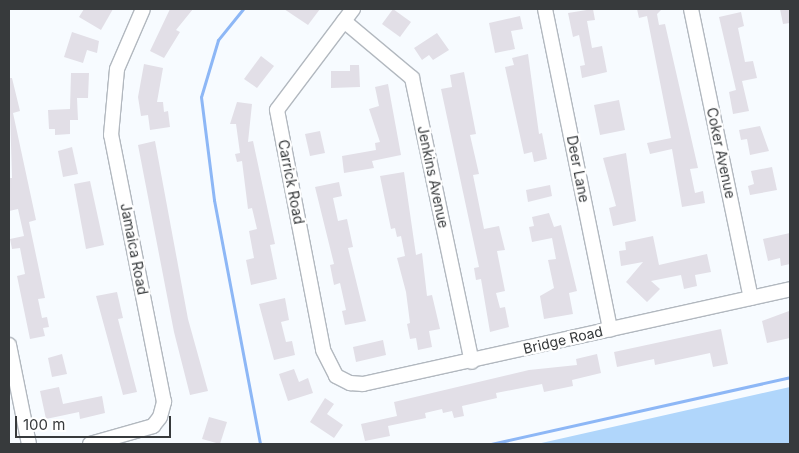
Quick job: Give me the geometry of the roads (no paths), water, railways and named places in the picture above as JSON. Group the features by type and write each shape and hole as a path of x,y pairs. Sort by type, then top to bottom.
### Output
{"street":[{"name":"Jamaica Road","path":"90,444 153,426 160,417 164,402 111,135 117,69 143,9"},
{"name":"Carrick Road","path":"336,376 323,350 277,110 354,9"},
{"name":"Deer Lane","path":"545,9 610,329"},
{"name":"Coker Avenue","path":"691,9 751,298"},
{"name":"Jenkins Avenue","path":"344,21 412,78 472,362"},
{"name":"Bridge Road","path":"336,376 350,383 364,384 472,362 790,289"},
{"path":"9,345 29,444"}],"waterway":[{"path":"243,9 218,40 201,97 214,200 260,444"},
{"path":"491,444 790,377"}]}
